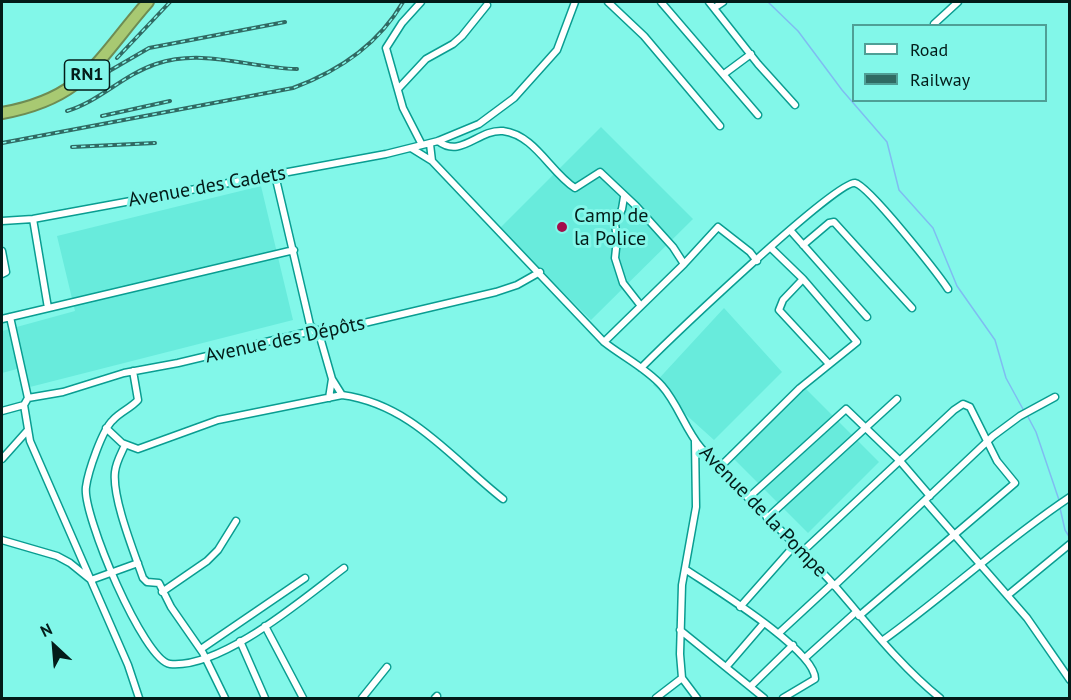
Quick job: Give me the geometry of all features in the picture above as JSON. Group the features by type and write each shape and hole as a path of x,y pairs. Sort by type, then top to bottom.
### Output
{"highway":[{"name":"RN1","path":"2,113 52,99 81,80 148,2"}],"street":[{"path":"421,2 395,32 386,48 404,108 422,145"},
{"name":"Avenue des Cadets","path":"2,221 33,219 275,175 438,141 479,124 514,98 557,50 575,2"},
{"path":"608,2 644,36 720,126"},
{"path":"661,2 758,115"},
{"path":"710,2 795,105"},
{"path":"714,8 723,2"},
{"path":"934,24 958,2"},
{"path":"398,89 426,59 453,44 462,36 486,5"},
{"path":"724,74 751,54"},
{"path":"438,141 450,148 488,134 504,131 532,146 573,187 600,172 636,206 673,247 684,264"},
{"path":"430,144 432,161"},
{"name":"Avenue de la Pompe","path":"411,148 432,161 540,272 604,342 641,368 666,391 695,441 719,468 802,552 882,641 940,699"},
{"path":"275,175 313,329 332,379 342,395"},
{"path":"641,368 790,230 838,189 855,183 892,218 948,289"},
{"path":"624,197 615,224 617,239 615,258 623,283 641,306"},
{"path":"33,219 48,308"},
{"path":"803,245 828,223 834,222 912,308"},
{"path":"604,342 684,264 718,227 750,252 757,261"},
{"path":"790,230 867,317"},
{"path":"719,468 783,404 857,341 771,248"},
{"path":"2,319 294,250"},
{"path":"2,251 6,272 2,274"},
{"name":"Avenue des Dépôts","path":"28,398 63,392 133,371 313,329 343,328 496,292 517,285 540,272"},
{"path":"802,279 783,300 779,310 829,364"},
{"path":"10,317 28,398 24,405 27,431 128,665 139,699"},
{"path":"133,371 137,402 117,416 106,428 86,492 112,571 134,621 159,660 173,664 206,658 265,626 344,568"},
{"path":"329,398 332,379"},
{"path":"106,428 125,445 138,448 218,420 342,395 375,403 400,413 503,499"},
{"path":"779,633 928,499 988,441 1020,416 1055,397"},
{"path":"767,518 868,428 897,399"},
{"path":"802,552 963,404 970,407 997,461 1015,483 805,658"},
{"path":"2,411 24,405"},
{"path":"748,498 844,410 848,409 900,461 954,536 1008,595 1046,642 1070,680"},
{"path":"2,459 27,431"},
{"path":"695,441 696,507 685,568 680,630 682,678 697,699"},
{"path":"125,445 118,460 115,479 144,580 157,582 201,649 225,699"},
{"path":"882,641 934,603 1017,534 1070,497"},
{"path":"162,592 207,561 218,550 236,521"},
{"path":"2,540 57,556 91,580"},
{"path":"1008,595 1070,543"},
{"path":"740,608 795,545"},
{"path":"91,580 138,563"},
{"path":"685,568 779,633 805,658 815,679 783,699"},
{"path":"201,649 305,578"},
{"path":"727,666 764,623"},
{"path":"265,626 303,699"},
{"path":"680,630 727,666 764,699"},
{"path":"240,641 265,699"},
{"path":"751,686 793,645"},
{"path":"362,699 387,667"},
{"path":"656,699 682,678"}],"shaded area":[{"path":"601,127 693,219 591,320 499,229"},
{"path":"261,186 293,320 22,389 17,369 2,373 2,331 75,311 57,236"},
{"path":"724,308 782,372 714,440 653,385"},
{"path":"800,383 879,462 808,533 729,454"}],"waterway":[{"path":"768,2 798,31 852,102"},
{"path":"852,102 887,142 899,190 933,228 957,286 995,340 1006,378 1024,411"},
{"path":"1027,415 1036,432 1059,500"},
{"path":"1060,508 1065,530 1070,538"}],"railway":[{"path":"117,58 170,2"},
{"path":"2,143 293,88 326,73 356,55 382,31 403,2"},
{"path":"99,77 149,48 285,22"},
{"path":"67,111 79,107 144,69 174,60 209,58 297,69"},
{"path":"102,116 170,101"},
{"path":"72,147 155,143"}],"place":[{"name":"Camp de la Police","path":"562,227"}]}
